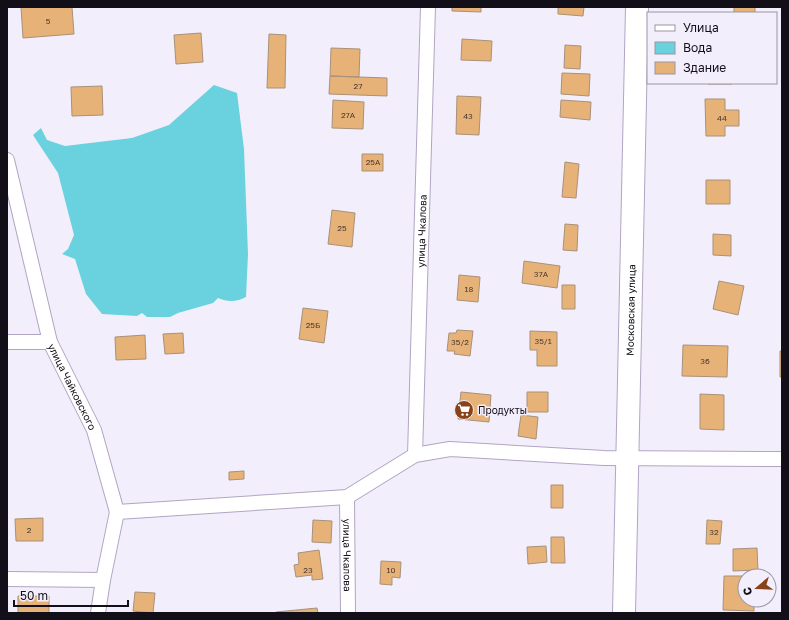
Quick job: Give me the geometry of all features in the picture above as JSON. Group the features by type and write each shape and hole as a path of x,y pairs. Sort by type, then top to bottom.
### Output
{"main road":[{"name":"Московская улица","path":"624,613 637,7"}],"street":[{"name":"улица Чкалова","path":"415,455 428,7"},
{"name":"улица Чайковского","path":"7,160 50,342 94,430 117,512 98,613"},
{"path":"7,342 50,342"},
{"path":"117,512 347,497 415,455 450,449 604,458 782,459"},
{"name":"улица Чкалова","path":"347,497 348,613"},
{"path":"7,579 103,580"}],"water":[{"path":"214,85 237,93 244,149 248,254 246,297 232,301 218,298 213,303 178,313 170,317 147,317 142,313 137,316 102,314 86,294 75,259 62,254 68,249 74,235 58,173 33,135 41,128 47,140 65,146 132,138 169,125"}],"building":[{"path":"21,7 72,7 74,34 23,38"},
{"path":"452,7 481,7 481,12 452,11"},
{"path":"558,7 584,7 583,16 558,14"},
{"path":"734,7 755,7 755,12 734,12"},
{"path":"201,33 203,62 176,64 174,35"},
{"path":"269,34 286,35 285,88 267,88"},
{"path":"462,39 492,41 491,61 461,60"},
{"path":"565,45 581,46 580,69 564,68"},
{"path":"331,48 360,49 359,77 330,76"},
{"path":"562,73 590,74 589,96 561,94"},
{"path":"330,76 387,78 387,96 329,94"},
{"path":"102,86 103,115 72,116 71,87"},
{"path":"457,96 481,97 479,135 456,134"},
{"path":"705,99 725,99 725,110 739,110 739,126 725,126 725,136 706,136"},
{"path":"333,100 364,102 363,129 332,128"},
{"path":"561,100 591,102 590,120 560,117"},
{"path":"362,154 383,154 383,171 362,171"},
{"path":"565,162 579,164 576,198 562,197"},
{"path":"706,180 730,180 730,204 706,204"},
{"path":"332,210 355,213 352,247 328,244"},
{"path":"565,224 578,225 577,251 563,250"},
{"path":"713,234 731,235 731,256 713,255"},
{"path":"524,261 560,266 557,288 522,283"},
{"path":"459,275 480,277 478,302 457,300"},
{"path":"719,281 744,286 738,315 713,309"},
{"path":"562,285 575,285 575,309 562,309"},
{"path":"303,308 328,311 324,343 299,339"},
{"path":"457,330 473,331 470,356 454,354 455,351 447,351 449,333 456,333"},
{"path":"530,331 557,332 557,366 537,366 537,350 530,350"},
{"path":"183,333 184,353 165,354 163,334"},
{"path":"145,335 146,359 116,360 115,337"},
{"path":"683,345 728,346 727,377 682,376"},
{"path":"780,351 782,351 782,377 780,377"},
{"path":"461,392 491,395 489,422 458,419"},
{"path":"527,392 548,392 548,412 527,412"},
{"path":"700,394 724,395 724,430 700,429"},
{"path":"521,415 538,417 536,439 518,436"},
{"path":"244,471 244,479 229,480 229,472"},
{"path":"551,485 563,485 563,508 551,508"},
{"path":"43,518 43,541 16,541 15,519"},
{"path":"313,520 332,521 331,543 312,542"},
{"path":"707,520 722,521 720,544 706,544"},
{"path":"551,537 564,537 565,563 551,563"},
{"path":"546,546 547,562 528,564 527,547"},
{"path":"757,548 758,568 737,568 737,571 733,571 733,549"},
{"path":"319,550 323,579 312,580 312,575 296,577 294,565 299,564 298,553"},
{"path":"381,561 401,562 400,578 392,577 392,585 380,584"},
{"path":"724,576 737,576 737,608 754,608 754,611 723,610"},
{"path":"135,592 155,593 153,613 133,611"},
{"path":"18,596 49,596 49,613 18,613"},
{"path":"317,608 318,613 276,613 276,612"}],"place":[{"name":"Продукты","path":"464,410"}]}
